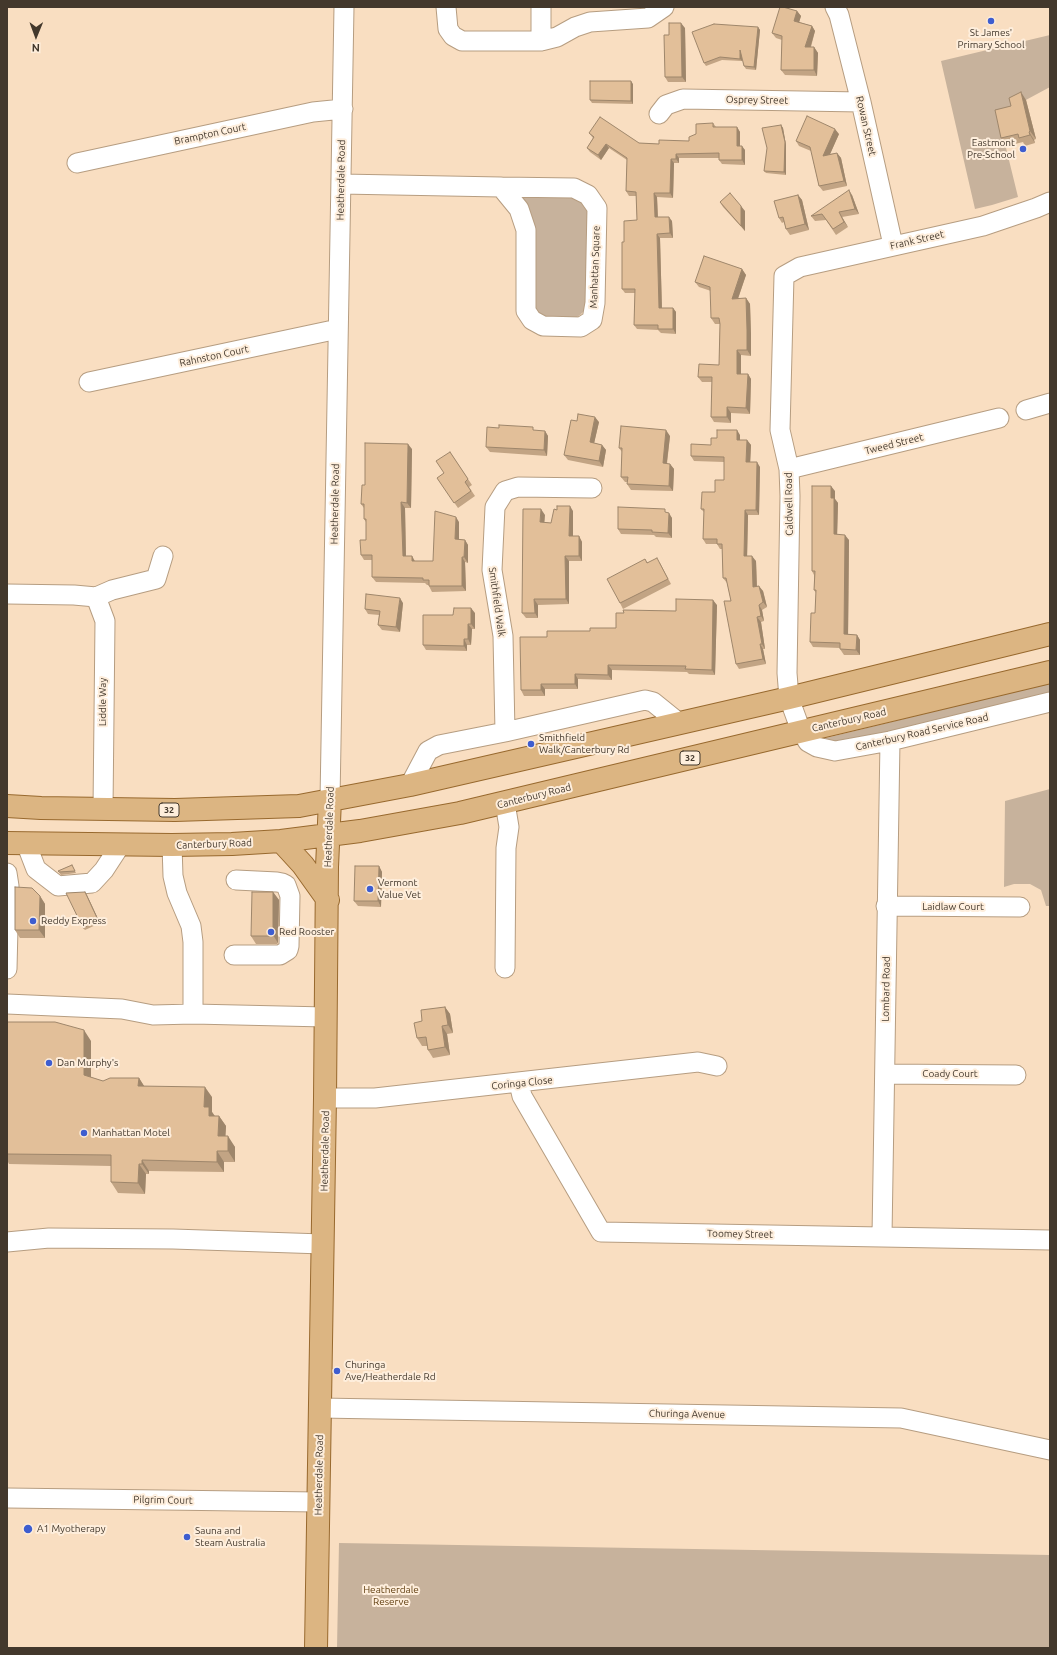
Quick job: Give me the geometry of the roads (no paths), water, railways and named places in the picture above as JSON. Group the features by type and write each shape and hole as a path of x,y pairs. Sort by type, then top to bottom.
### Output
{"main road":[{"name":"32","path":"7,806 103,809 299,806 410,785 789,698 1050,634"},
{"name":"Canterbury Road","path":"17,843 172,845 281,841 360,831 460,814 1050,672"},
{"name":"Heatherdale Road","path":"316,1648 330,800"},
{"path":"281,841 303,865 328,900"}],"street":[{"name":"Heatherdale Road","path":"330,800 344,7"},
{"path":"446,7 448,29 453,36 462,41 541,41 557,37 575,27 590,22 648,18 664,7"},
{"path":"541,7 541,41"},
{"name":"Rowan Street","path":"835,7 839,15 861,102 893,245"},
{"name":"Osprey Street","path":"659,114 666,105 683,99 861,102"},
{"name":"Brampton Court","path":"77,163 313,112 342,109"},
{"name":"Manhattan Square","path":"341,184 574,188 588,195 597,208 595,303 592,320 581,327 543,326 532,320 526,311 526,230 519,209 501,187"},
{"name":"Frank Street","path":"784,276 800,267 983,226 1050,202"},
{"name":"Caldwell Road","path":"784,276 780,430 789,470 790,496 787,674 789,698 801,731"},
{"name":"Rahnston Court","path":"89,382 338,329"},
{"path":"1026,410 1050,402"},
{"name":"Tweed Street","path":"789,470 998,418"},
{"name":"Smithfield Walk","path":"505,732 503,636 492,570 495,507 505,491 518,487 592,488"},
{"path":"7,594 74,595 96,597 112,590 156,579 163,556"},
{"name":"Liddle Way","path":"96,597 105,621 103,809"},
{"path":"410,785 428,751 439,745 505,732 645,700 653,702 679,723"},
{"name":"Canterbury Road Service Road","path":"801,731 808,742 817,747 835,752 890,742 1050,702"},
{"name":"Lombard Road","path":"882,1236 886,906 890,742"},
{"path":"505,803 509,827 506,848 505,968"},
{"path":"17,843 36,870 58,886 92,883 104,870 121,844"},
{"path":"172,845 173,876 177,893 191,926 193,942 193,1014"},
{"path":"7,873 9,886 7,969"},
{"path":"234,955 280,955 288,950 289,946 290,896 286,886 282,883 276,882 236,880"},
{"name":"Laidlaw Court","path":"886,906 1020,907"},
{"path":"7,1004 114,1008 153,1015 193,1014 326,1016"},
{"name":"Coringa Close","path":"326,1098 375,1098 698,1062 718,1066"},
{"name":"Coady Court","path":"885,1074 1016,1075"},
{"name":"Toomey Street","path":"519,1083 522,1096 601,1232 1050,1240"},
{"path":"7,1242 49,1238 181,1239 323,1244"},
{"name":"Churinga Avenue","path":"320,1408 901,1418 1050,1450"},
{"name":"Pilgrim Court","path":"7,1498 318,1502"}],"place":[{"name":"St James' Primary School","path":"991,21"},
{"name":"Eastmont Pre-School","path":"1023,149"},
{"name":"Smithfield Walk/Canterbury Rd","path":"531,744"},
{"name":"Vermont Value Vet","path":"370,889"},
{"name":"Reddy Express","path":"33,921"},
{"name":"Red Rooster","path":"271,932"},
{"name":"Dan Murphy's","path":"49,1063"},
{"name":"Manhattan Motel","path":"84,1133"},
{"name":"Churinga Ave/Heatherdale Rd","path":"337,1371"},
{"name":"A1 Myotherapy","path":"28,1529"},
{"name":"Sauna and Steam Australia","path":"187,1537"}],"park label":[{"name":"Heatherdale Reserve","path":"391,1596"}]}
